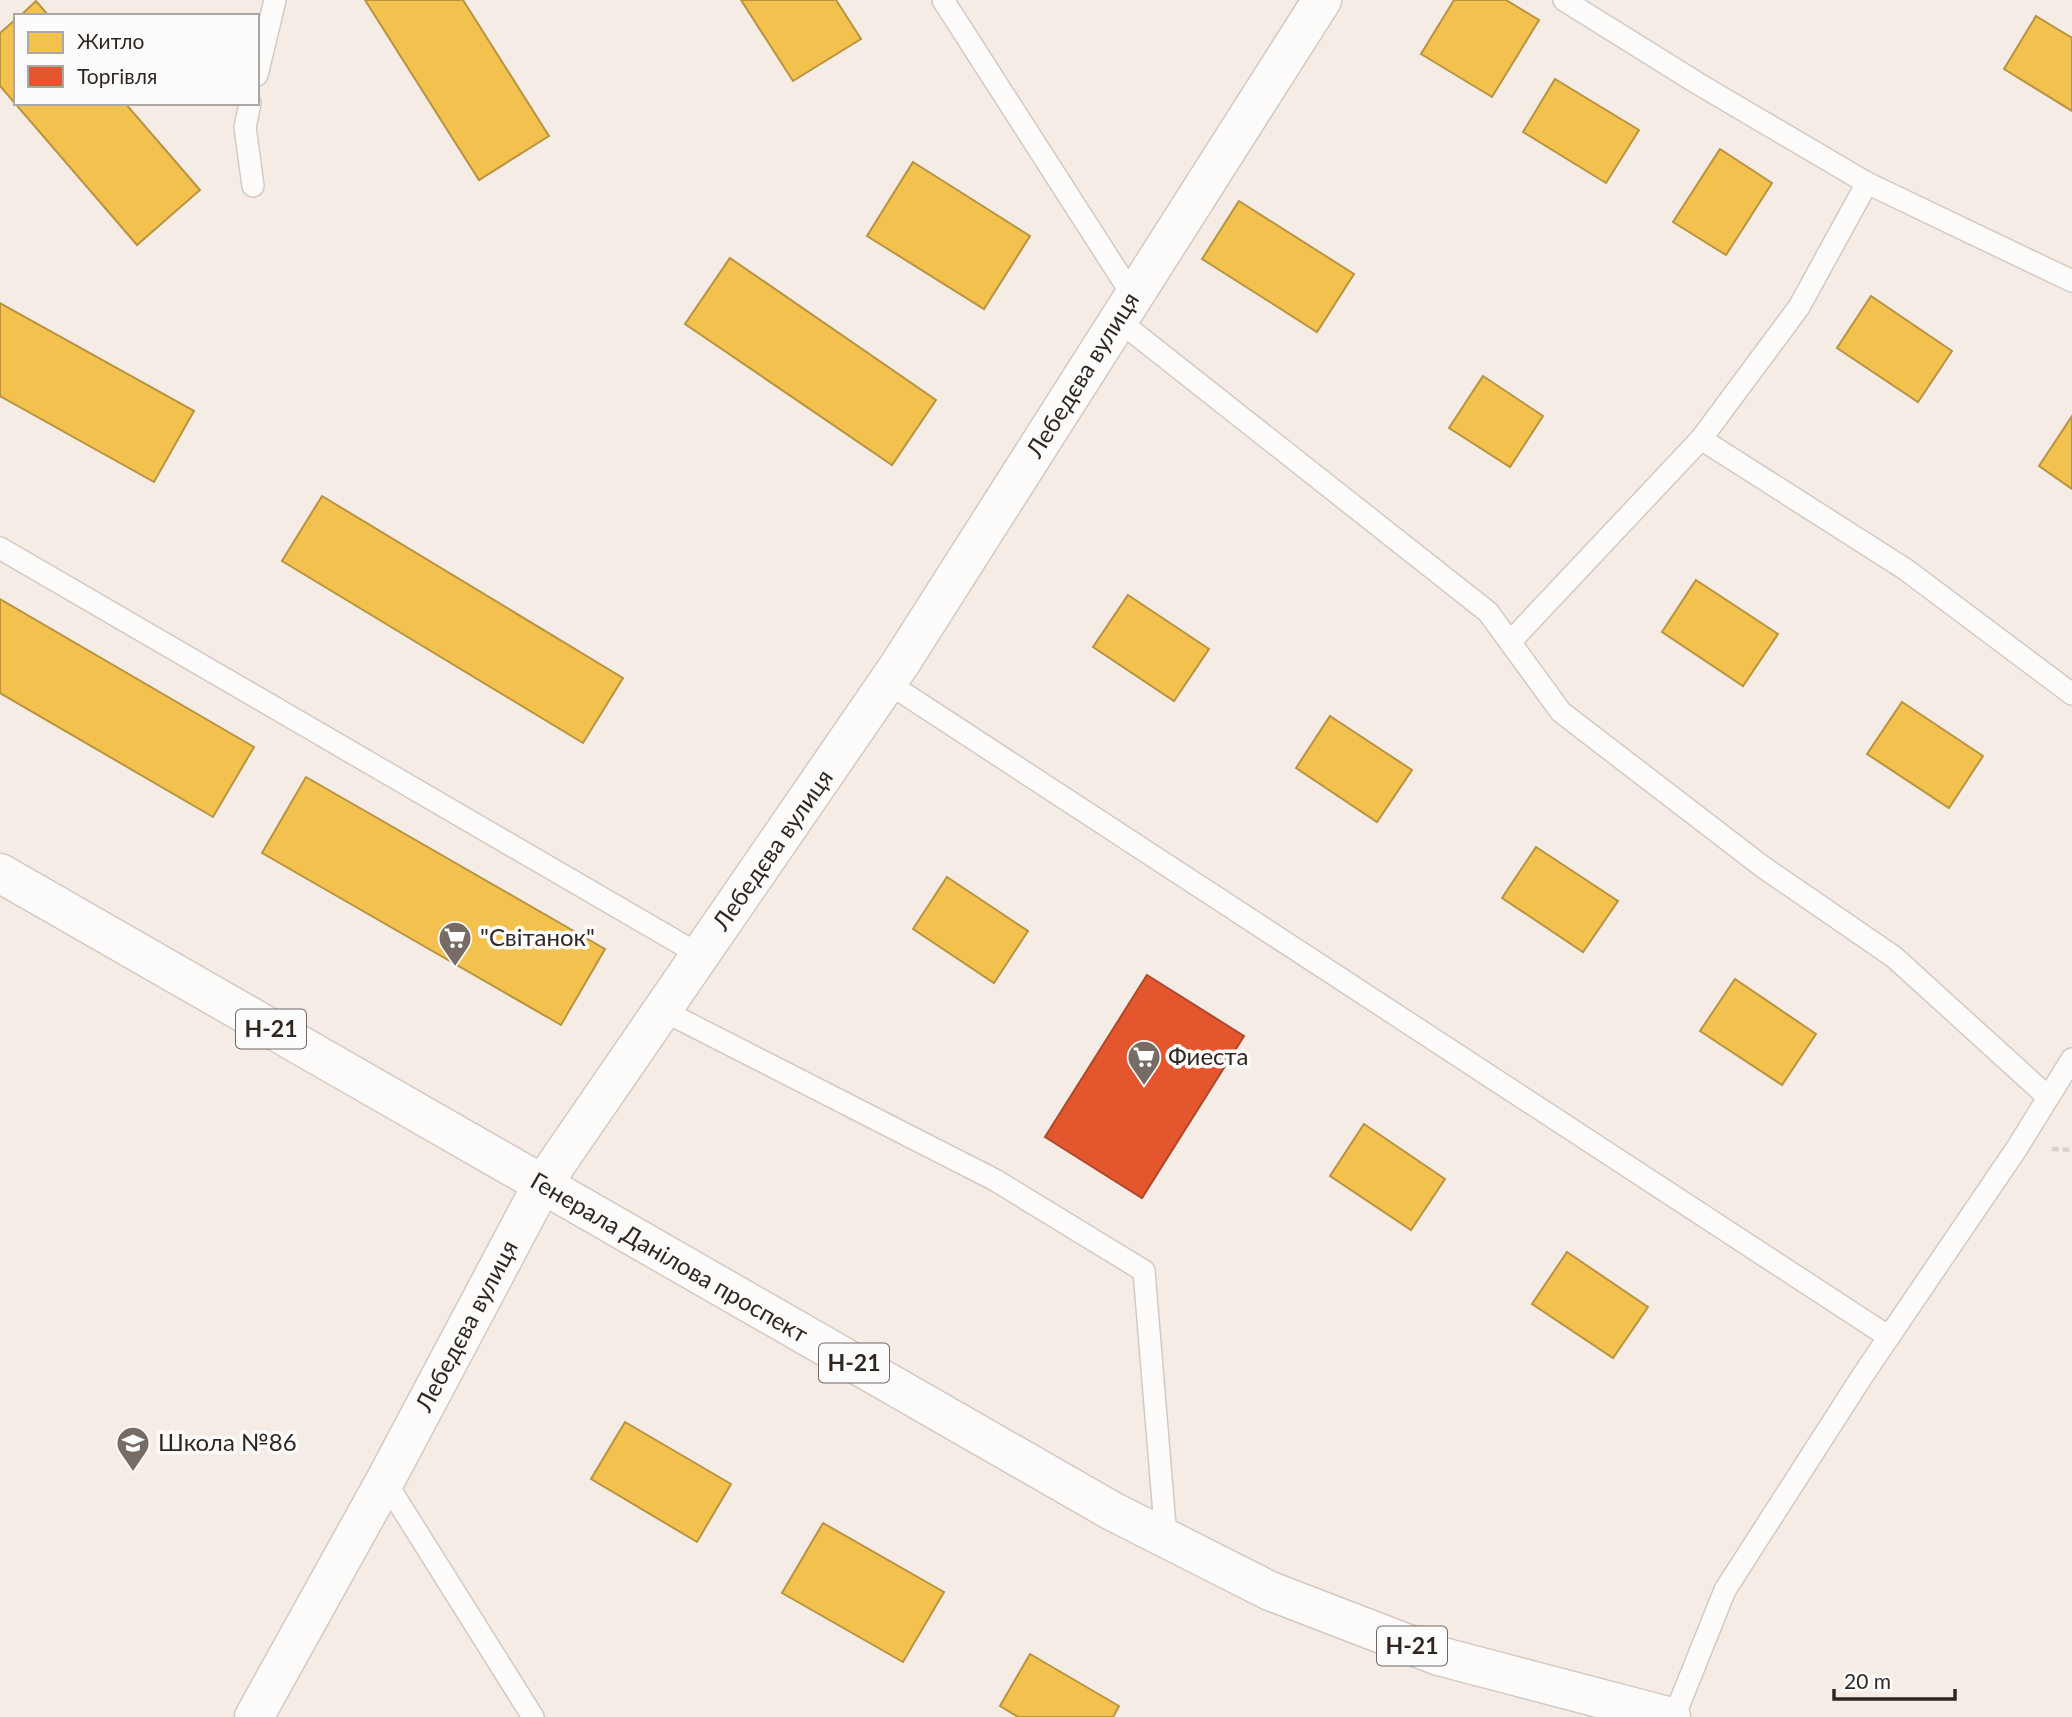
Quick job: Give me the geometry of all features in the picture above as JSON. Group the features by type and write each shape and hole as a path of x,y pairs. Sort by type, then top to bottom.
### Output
{"street":[{"name":"Лебедєва вулиця","path":"254,1717 385,1481 542,1185 887,682 1322,0"},
{"name":"Генерала Данілова проспект","path":"0,873 1112,1511 1269,1591 1438,1656 1672,1717"}],"lane":[{"path":"259,67 275,0"},
{"path":"943,0 1125,308 1488,612 1561,712 1763,867 1894,957 2048,1097"},
{"path":"1564,0 1697,83 1867,183 2072,281"},
{"path":"250,105 245,127 253,186"},
{"path":"1510,642 1701,439 1799,307 1867,183"},
{"path":"1701,439 1905,569 2072,694"},
{"path":"0,548 700,955"},
{"path":"887,682 1213,897 1584,1135 1889,1337"},
{"path":"662,1010 995,1180 1144,1271 1167,1538"},
{"path":"1672,1717 1725,1590 1889,1337 2017,1148 2072,1059"},
{"path":"385,1481 533,1717"}],"building: Житло":[{"path":"365,0 463,0 549,136 479,180"},
{"path":"741,0 836,0 861,39 793,81"},
{"path":"1454,0 1506,0 1539,20 1492,97 1421,54"},
{"path":"36,1 47,14 22,14"},
{"path":"2036,16 2072,38 2072,111 2004,69"},
{"path":"14,21 14,102 0,86 0,33"},
{"path":"1555,79 1639,130 1606,183 1523,132"},
{"path":"16,105 127,105 200,190 137,245"},
{"path":"1720,149 1772,183 1726,255 1673,222"},
{"path":"913,162 1030,236 984,309 867,236"},
{"path":"1239,201 1354,274 1317,332 1202,259"},
{"path":"730,258 936,400 892,465 685,324"},
{"path":"1871,296 1952,351 1918,402 1837,348"},
{"path":"0,303 194,411 154,482 0,396"},
{"path":"1483,376 1543,416 1510,467 1449,428"},
{"path":"2072,416 2072,489 2039,466"},
{"path":"322,496 623,678 583,743 282,561"},
{"path":"1696,580 1778,634 1743,686 1662,632"},
{"path":"1128,595 1209,649 1174,701 1093,647"},
{"path":"0,599 254,747 213,817 0,693"},
{"path":"1902,702 1983,756 1949,808 1867,754"},
{"path":"1330,716 1412,770 1377,822 1296,768"},
{"path":"306,777 605,949 561,1025 262,853"},
{"path":"1536,847 1618,901 1583,952 1502,898"},
{"path":"947,877 1028,931 994,983 913,929"},
{"path":"1735,979 1816,1034 1782,1085 1700,1031"},
{"path":"1364,1124 1445,1179 1411,1230 1330,1176"},
{"path":"1567,1252 1648,1307 1613,1358 1532,1304"},
{"path":"625,1422 731,1484 697,1542 591,1479"},
{"path":"823,1523 944,1592 903,1662 782,1593"},
{"path":"1030,1654 1119,1706 1113,1717 1018,1717 1000,1706"}],"building: Торгівля":[{"name":"Фиеста","path":"1147,975 1244,1036 1142,1198 1045,1137"}],"place":[{"name":"\"Світанок\"","path":"455,968"},
{"name":"Фиеста","path":"1144,1087"},
{"name":"Школа №86","path":"133,1473"}]}
